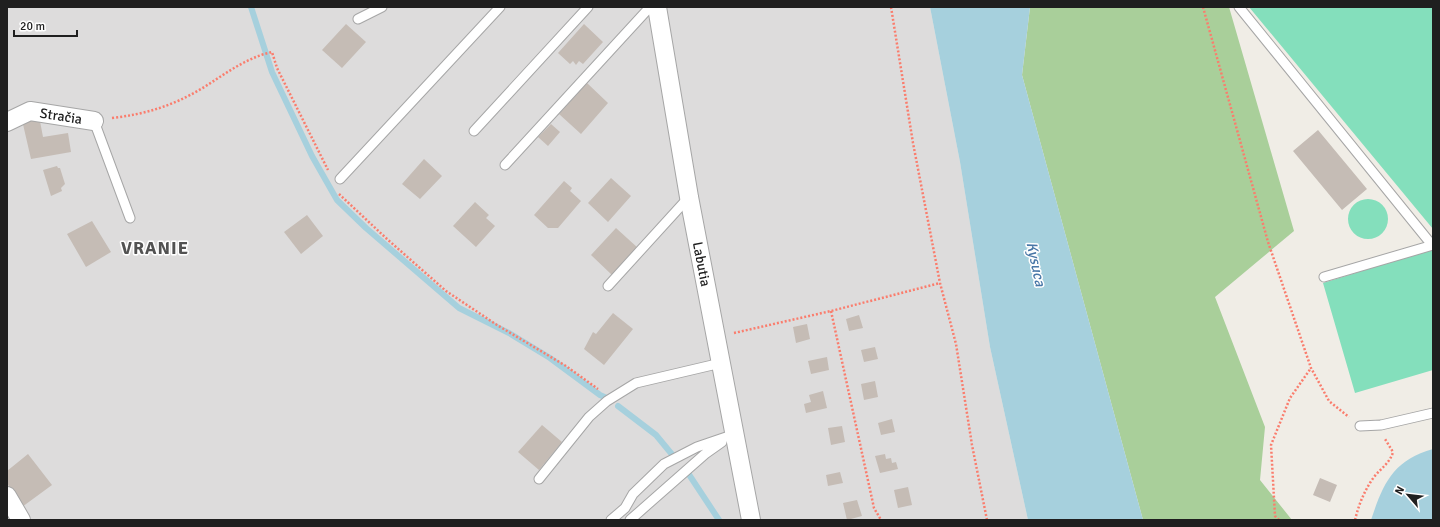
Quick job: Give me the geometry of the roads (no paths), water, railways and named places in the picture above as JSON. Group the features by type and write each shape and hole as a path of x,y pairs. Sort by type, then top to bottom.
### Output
{"street":[{"name":"Labutia","path":"657,7 689,197 751,520"},
{"name":"Stračia","path":"7,122 30,111 94,121"},
{"path":"7,496 21,520"}],"lane":[{"path":"358,19 382,7"},
{"path":"339,183 500,7"},
{"path":"474,131 588,7"},
{"path":"505,165 650,7"},
{"path":"1239,7 1433,245 1324,277"},
{"path":"94,121 130,218"},
{"path":"608,286 689,197"},
{"path":"539,478 590,418 612,398 636,383 721,363"},
{"path":"1360,426 1381,425 1433,413"},
{"path":"611,520 625,508 633,494 664,464 697,447 735,434"},
{"path":"630,520 705,454 735,434"}],"water":[{"name":"Kysuca","path":"930,7 1030,7 1022,75 1143,520 1028,520 990,347 960,162"},
{"path":"1433,449 1433,520 1371,520 1380,495 1392,475 1408,460"}],"waterway":[{"path":"251,7 272,72 312,156 337,200 366,228 459,308 509,333 550,358 600,395 609,399"},
{"path":"618,406 656,435 675,458"},
{"path":"686,470 719,520"}],"district":[{"name":"VRANIE","path":"155,248"}]}
